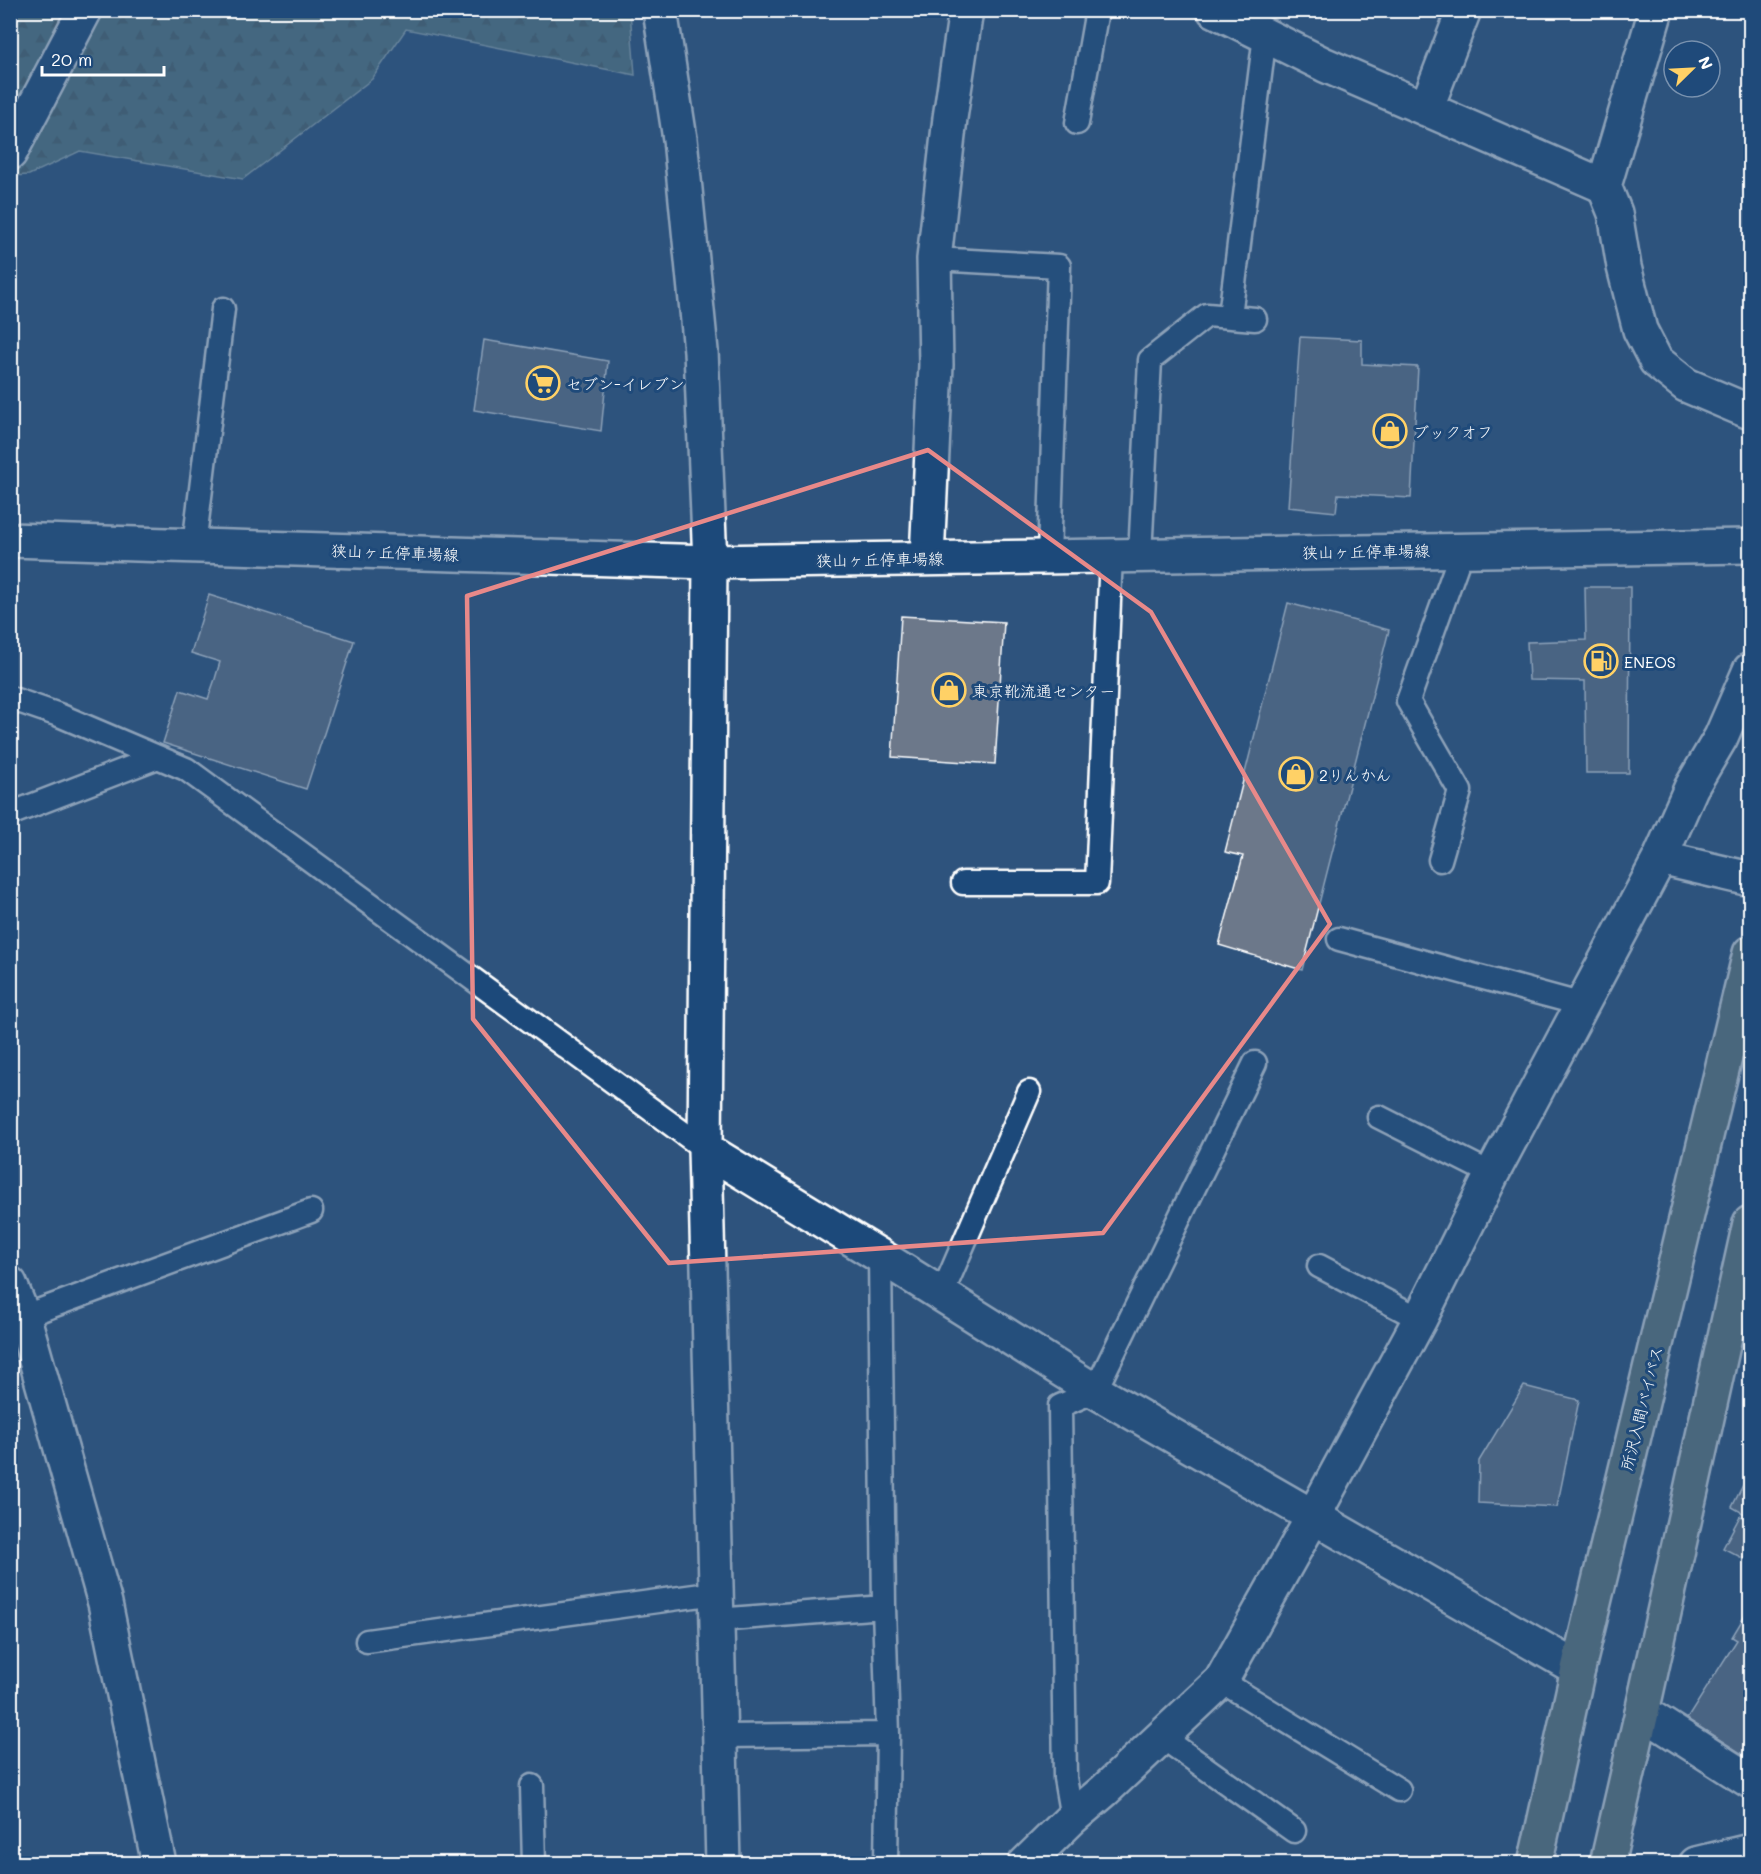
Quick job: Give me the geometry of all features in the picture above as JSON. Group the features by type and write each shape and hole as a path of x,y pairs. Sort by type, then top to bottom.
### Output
{"highway":[{"name":"所沢入間バイパス","path":"1535,1863 1578,1669 1750,953"},
{"path":"1607,1863 1750,1223"}],"street":[{"path":"10,153 86,10"},
{"path":"660,10 680,139 701,351 710,562 705,1149 723,1863"},
{"path":"927,558 936,365 934,259 950,118 966,10"},
{"path":"1214,10 1325,65 1604,186"},
{"path":"1426,109 1464,10"},
{"path":"1656,10 1604,186 1615,213 1624,267 1640,330 1656,361 1686,385 1750,412"},
{"name":"狭山ヶ丘停車場線","path":"10,540 710,562 1750,546"},
{"path":"1025,1863 1221,1681 1313,1517 1420,1318 1580,1004 1660,858 1691,788 1721,737 1750,670"},
{"path":"1660,858 1750,879"},
{"path":"705,1149 1095,1391 1578,1669"},
{"path":"10,1284 17,1320 105,1603 159,1863"},
{"path":"1642,1712 1750,1781"},
{"path":"1696,1863 1750,1851"}],"lane":[{"path":"1077,123 1097,10"},
{"path":"1230,316 1265,35"},
{"path":"934,259 1059,266 1049,556"},
{"path":"194,546 223,309"},
{"path":"963,883 1097,883 1126,555 1150,360 1207,315 1255,319"},
{"path":"1440,860 1460,791 1408,701 1462,550"},
{"path":"10,698 59,715 186,769 705,1149"},
{"path":"10,814 158,757"},
{"path":"1339,939 1580,1004"},
{"path":"1072,1818 1065,1778 1060,1406 1095,1391 1256,1063"},
{"path":"942,1294 1029,1092"},
{"path":"1380,1117 1492,1174"},
{"path":"17,1320 311,1211"},
{"path":"880,1256 884,1607 888,1734 886,1863"},
{"path":"1319,1266 1420,1318"},
{"path":"367,1641 717,1606 884,1607"},
{"path":"1221,1681 1399,1790"},
{"path":"721,1736 888,1734"},
{"path":"1162,1737 1294,1831"},
{"path":"532,1786 534,1863"}],"highlighted area":[{"path":"928,450 1151,612 1330,924 1103,1233 669,1263 473,1019 467,596"}],"green space":[{"path":"11,11 630,11 635,75 406,29 372,79 243,179 80,151 29,175 11,176"}],"building":[{"path":"1300,337 1362,340 1362,364 1418,367 1411,498 1338,494 1336,512 1288,507"},
{"path":"484,340 608,361 601,431 474,410"},
{"path":"1585,587 1630,587 1629,773 1586,773 1585,681 1529,680 1527,642 1586,640"},
{"path":"209,595 354,641 306,789 163,743 180,690 208,699 215,679 220,662 191,653"},
{"path":"1288,603 1389,630 1302,970 1219,945 1243,856 1225,852"},
{"path":"901,616 1004,622 995,764 892,757"},
{"path":"1524,1386 1579,1400 1557,1507 1478,1503 1479,1461"},
{"path":"1747,1477 1750,1479 1750,1517 1732,1507"},
{"path":"1740,1516 1750,1521 1750,1562 1723,1548"},
{"path":"1750,1607 1750,1759 1687,1719 1737,1640 1732,1637"}],"place":[{"name":"セブン-イレブン","path":"543,383"},
{"name":"ブックオフ","path":"1390,431"},
{"name":"ENEOS","path":"1601,661"},
{"name":"東京靴流通センター","path":"949,690"},
{"name":"2りんかん","path":"1296,774"}]}
